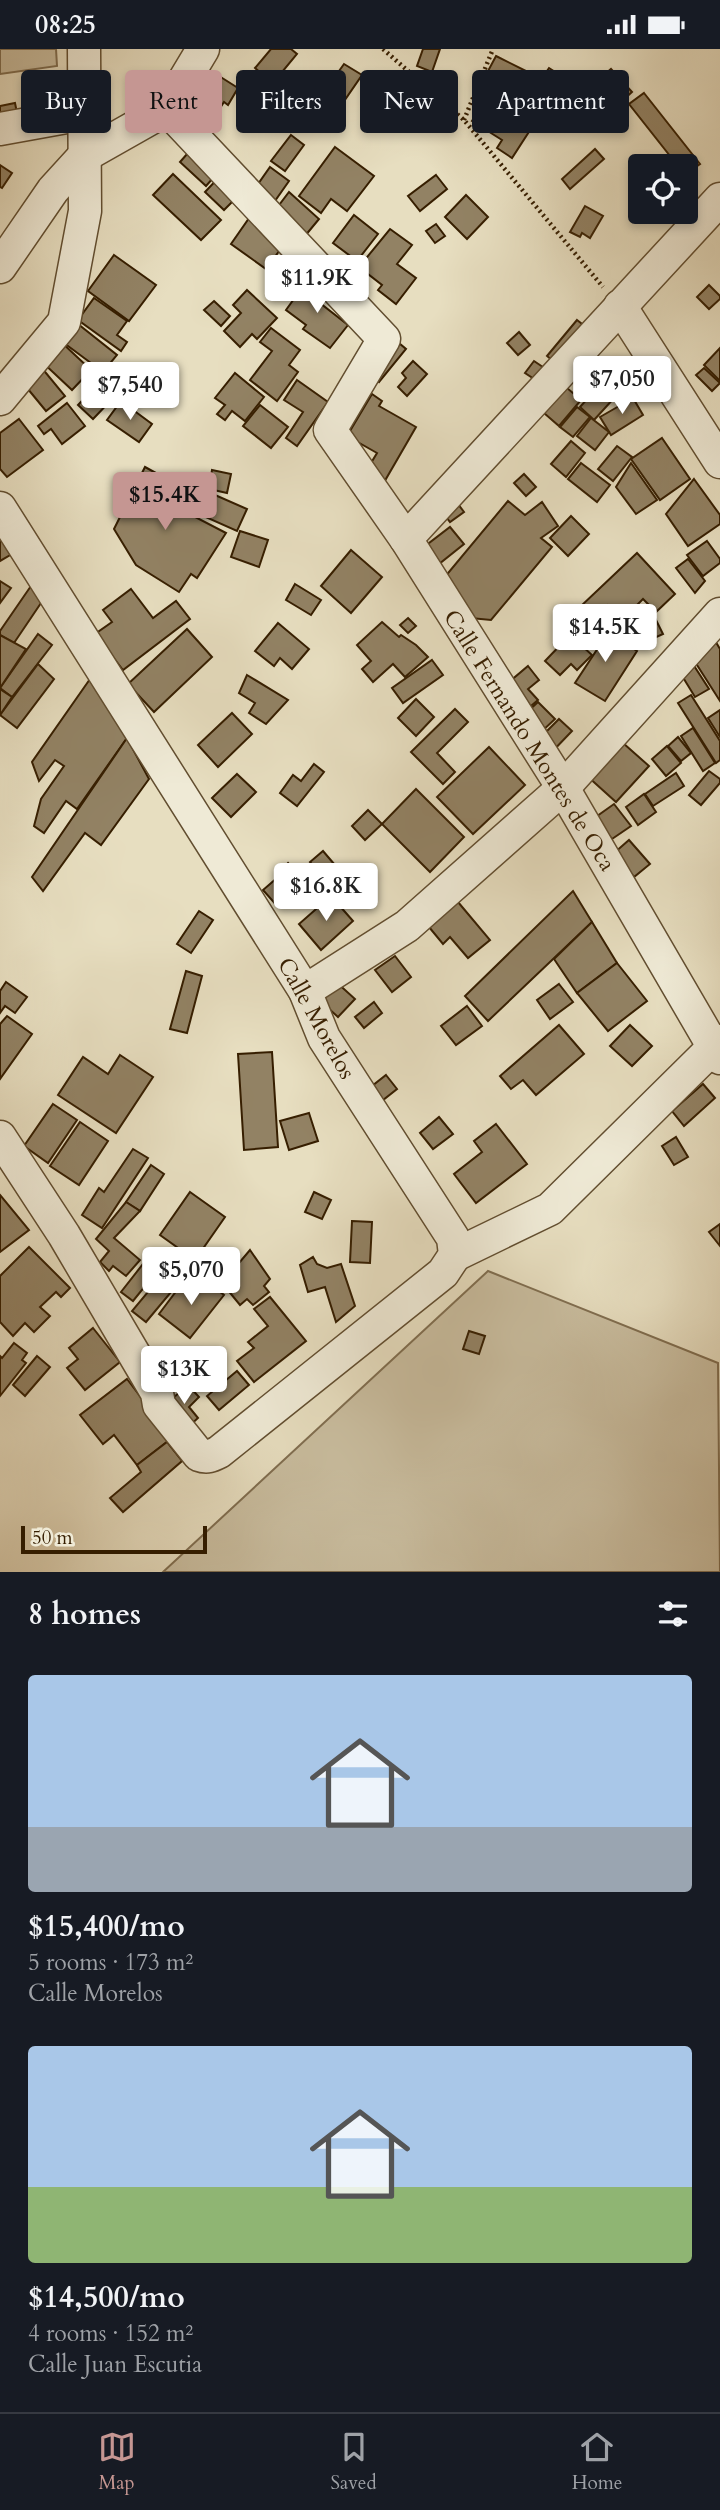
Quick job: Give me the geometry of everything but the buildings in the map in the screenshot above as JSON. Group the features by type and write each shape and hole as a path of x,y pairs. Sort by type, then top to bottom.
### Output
{"street":[{"path":"84,49 84,70"},
{"path":"190,70 203,49"},
{"path":"0,128 21,124"},
{"path":"0,400 64,322 85,211 83,133"},
{"path":"0,267 53,190 84,156 125,133"},
{"name":"Calle Fernando Montes de Oca","path":"190,133 384,339 330,430 406,539 563,788 718,1049"},
{"path":"406,539 720,199"},
{"path":"620,306 720,462"},
{"name":"Calle Morelos","path":"0,509 305,991 324,1038 453,1238 455,1255"},
{"path":"305,991 407,926 563,788 720,614"},
{"path":"0,1137 64,1235 157,1393 159,1405 199,1455 210,1457 443,1273 455,1255 551,1209 718,1049"}],"path":[{"path":"383,49 464,120 620,306"},
{"path":"464,120 493,49"}],"shaded area":[{"path":"0,49 56,49 57,66 0,74"},
{"path":"488,1271 718,1363 720,1572 163,1572"}]}
